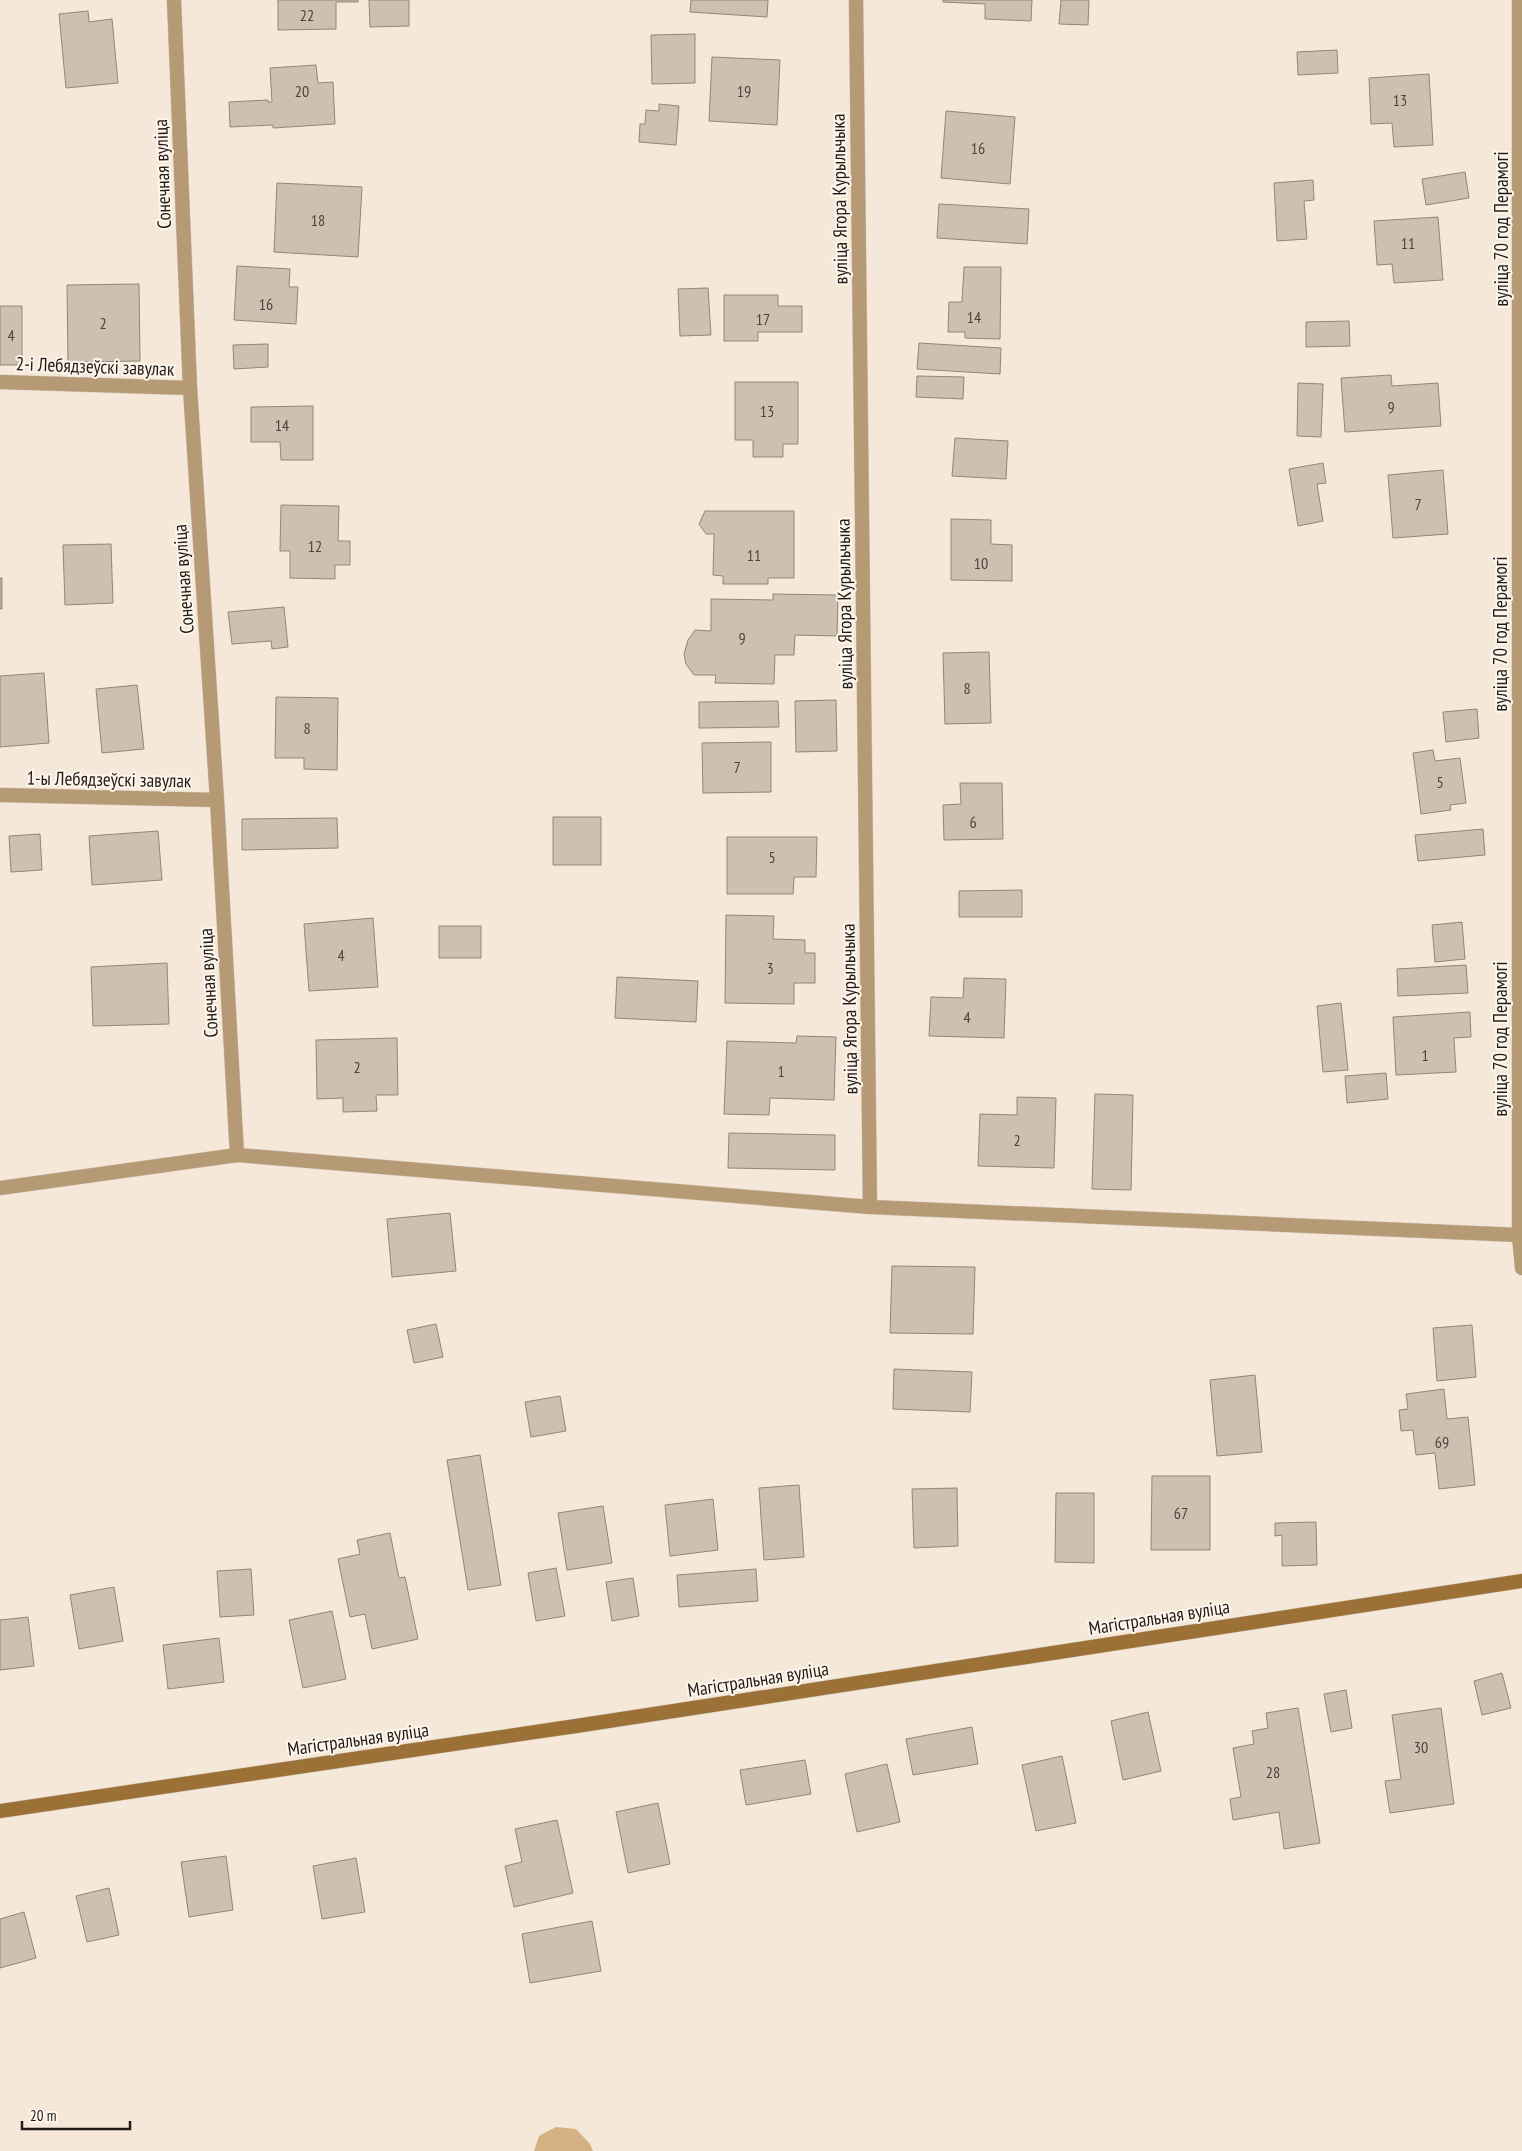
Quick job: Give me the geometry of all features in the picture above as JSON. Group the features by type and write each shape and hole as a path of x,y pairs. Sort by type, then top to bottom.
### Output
{"main road":[{"name":"Магістральная вуліца","path":"0,1811 566,1727 1522,1581"}],"street":[{"name":"Сонечная вуліца","path":"174,0 190,388 217,800 237,1155"},
{"name":"вуліца Ягора Курыльчыка","path":"856,0 870,1207"},
{"name":"вуліца 70 год Перамогі","path":"1519,0 1519,1235 1522,1268"},
{"name":"2-і Лебядзеўскі завулак","path":"0,382 190,388"},
{"name":"1-ы Лебядзеўскі завулак","path":"0,795 217,800"},
{"path":"0,1188 237,1155 870,1207 1519,1235"}],"shaded area":[{"path":"556,2127 576,2129 590,2144 593,2151 534,2151 539,2136"}],"building":[{"path":"278,0 358,0 358,2 336,2 336,29 278,30"},
{"path":"369,0 409,0 409,26 370,27"},
{"path":"691,0 768,0 767,17 690,12"},
{"path":"943,0 1032,0 1031,21 985,19 985,4 943,2"},
{"path":"1061,0 1089,0 1088,25 1059,24"},
{"path":"88,11 89,22 112,19 118,83 66,88 59,14"},
{"path":"695,34 695,83 652,84 651,35"},
{"path":"1337,50 1338,73 1298,75 1297,52"},
{"path":"712,57 780,60 777,125 709,121"},
{"path":"316,65 318,83 333,82 335,124 273,128 273,125 230,127 229,102 268,100 268,102 272,102 270,68"},
{"path":"1429,74 1433,145 1394,147 1392,123 1371,124 1369,78"},
{"path":"659,104 679,106 676,145 639,142 640,124 645,124 646,110 659,111"},
{"path":"946,111 1015,117 1010,184 941,178"},
{"path":"1465,172 1469,198 1426,205 1422,179"},
{"path":"1313,180 1314,200 1304,201 1307,239 1277,241 1274,183"},
{"path":"277,183 362,187 358,257 274,252"},
{"path":"939,204 1029,209 1027,244 937,238"},
{"path":"1438,217 1443,280 1394,283 1392,264 1377,265 1374,221"},
{"path":"237,266 290,269 289,287 298,287 296,324 234,320"},
{"path":"964,267 1001,267 1000,339 965,338 965,332 948,332 949,302 962,302"},
{"path":"139,284 140,361 68,362 67,285"},
{"path":"708,288 711,335 680,336 678,289"},
{"path":"724,295 778,295 778,306 802,306 802,332 758,332 758,341 724,341"},
{"path":"0,306 22,306 22,365 0,365"},
{"path":"1349,321 1350,346 1306,347 1306,322"},
{"path":"919,343 1001,348 1000,374 917,369"},
{"path":"268,344 268,367 234,369 233,345"},
{"path":"1391,375 1392,386 1438,383 1441,426 1345,432 1341,378"},
{"path":"917,376 964,377 963,399 916,397"},
{"path":"735,382 798,382 798,444 783,444 783,457 753,457 753,440 735,440"},
{"path":"1298,383 1323,384 1321,437 1297,436"},
{"path":"313,406 313,460 281,460 280,442 251,442 251,407"},
{"path":"955,438 1008,441 1006,479 952,476"},
{"path":"1323,463 1326,483 1317,484 1323,521 1298,526 1289,469"},
{"path":"1443,470 1448,534 1393,538 1388,475"},
{"path":"281,505 339,506 338,541 350,541 350,565 335,565 335,579 290,578 290,551 280,551"},
{"path":"705,511 794,511 794,578 768,578 768,584 723,584 723,576 713,575 714,534 706,534 699,524"},
{"path":"951,519 991,520 991,544 1012,545 1012,581 951,580"},
{"path":"111,544 113,603 65,605 63,545"},
{"path":"0,578 2,578 2,609 0,609"},
{"path":"773,594 838,595 837,636 795,635 794,655 775,655 774,684 715,683 716,675 694,675 686,664 684,654 688,640 695,630 711,631 711,599 773,600"},
{"path":"284,607 288,647 272,649 271,641 232,644 228,612"},
{"path":"989,652 991,723 945,724 943,653"},
{"path":"44,673 49,743 0,747 0,676"},
{"path":"137,685 144,749 102,753 96,689"},
{"path":"276,697 338,698 337,770 304,769 304,758 275,758"},
{"path":"836,700 837,751 796,752 795,701"},
{"path":"778,701 779,727 699,728 699,702"},
{"path":"1477,709 1479,738 1446,742 1443,712"},
{"path":"771,742 771,792 703,793 702,743"},
{"path":"1433,750 1435,761 1460,758 1466,803 1450,805 1451,810 1421,814 1413,753"},
{"path":"960,783 1002,783 1003,839 944,840 943,805 961,804"},
{"path":"553,817 601,817 601,865 553,865"},
{"path":"337,818 338,848 242,850 242,819"},
{"path":"1483,829 1485,855 1418,861 1415,835"},
{"path":"158,831 162,880 92,885 89,836"},
{"path":"40,834 42,870 11,872 9,836"},
{"path":"727,837 817,837 816,877 794,877 793,894 727,894"},
{"path":"1022,890 1022,917 959,917 959,891"},
{"path":"726,915 774,916 773,939 805,940 805,953 815,953 815,983 794,983 794,1004 725,1003"},
{"path":"373,918 378,987 309,991 304,924"},
{"path":"1462,922 1465,959 1435,962 1432,925"},
{"path":"439,926 481,926 481,958 439,958"},
{"path":"167,963 169,1024 93,1026 91,967"},
{"path":"1466,965 1468,993 1398,996 1397,969"},
{"path":"617,977 698,981 696,1022 615,1018"},
{"path":"964,978 1006,979 1004,1038 929,1036 931,997 963,998"},
{"path":"1341,1003 1348,1070 1323,1072 1317,1006"},
{"path":"1470,1012 1471,1037 1454,1038 1456,1072 1396,1075 1393,1017"},
{"path":"797,1036 836,1037 834,1100 770,1098 769,1115 724,1114 727,1041 796,1043"},
{"path":"397,1038 398,1095 376,1095 377,1111 343,1112 343,1098 317,1099 316,1040"},
{"path":"1386,1073 1388,1099 1347,1103 1345,1076"},
{"path":"1095,1094 1133,1095 1131,1190 1092,1189"},
{"path":"1017,1097 1056,1098 1054,1168 978,1166 980,1114 1017,1115"},
{"path":"729,1133 835,1135 835,1170 728,1168"},
{"path":"450,1213 456,1271 392,1277 387,1219"},
{"path":"892,1266 975,1267 973,1334 890,1333"},
{"path":"436,1324 443,1357 414,1363 407,1330"},
{"path":"1472,1325 1476,1377 1437,1381 1433,1328"},
{"path":"894,1369 972,1372 970,1412 893,1409"},
{"path":"1255,1375 1262,1452 1217,1456 1210,1380"},
{"path":"1444,1389 1447,1419 1468,1417 1475,1485 1439,1489 1435,1453 1416,1455 1413,1430 1401,1431 1399,1410 1408,1409 1406,1394"},
{"path":"560,1396 566,1431 531,1437 525,1402"},
{"path":"480,1455 501,1585 468,1590 447,1460"},
{"path":"1152,1476 1210,1476 1210,1550 1151,1550"},
{"path":"799,1485 804,1557 764,1560 759,1488"},
{"path":"957,1488 958,1546 914,1548 912,1489"},
{"path":"1056,1493 1094,1493 1094,1563 1055,1562"},
{"path":"713,1499 718,1550 670,1556 665,1505"},
{"path":"603,1506 612,1563 567,1570 558,1513"},
{"path":"1316,1522 1317,1565 1282,1566 1282,1535 1275,1536 1275,1523"},
{"path":"390,1533 399,1578 405,1577 418,1639 372,1649 365,1614 350,1617 338,1559 360,1554 357,1540"},
{"path":"556,1568 565,1616 536,1621 528,1573"},
{"path":"251,1569 254,1615 220,1617 217,1571"},
{"path":"756,1569 758,1601 679,1607 677,1575"},
{"path":"633,1578 639,1616 612,1621 606,1582"},
{"path":"114,1587 123,1641 79,1649 70,1595"},
{"path":"332,1611 346,1679 303,1688 289,1620"},
{"path":"28,1617 34,1666 0,1670 0,1620"},
{"path":"219,1638 224,1682 168,1689 163,1645"},
{"path":"1502,1673 1511,1708 1482,1715 1474,1681"},
{"path":"1346,1690 1352,1728 1331,1732 1324,1694"},
{"path":"1298,1708 1320,1843 1284,1849 1279,1812 1233,1820 1230,1799 1241,1797 1233,1748 1254,1744 1252,1731 1268,1728 1266,1713"},
{"path":"1441,1708 1454,1804 1390,1813 1385,1781 1401,1779 1392,1715"},
{"path":"1148,1712 1161,1771 1123,1780 1111,1721"},
{"path":"972,1727 978,1764 913,1775 906,1739"},
{"path":"1062,1756 1076,1823 1036,1831 1022,1765"},
{"path":"805,1760 811,1794 746,1805 740,1770"},
{"path":"887,1764 900,1822 857,1832 845,1774"},
{"path":"658,1803 670,1864 628,1873 616,1812"},
{"path":"557,1820 573,1893 514,1907 505,1866 522,1862 515,1829"},
{"path":"226,1856 233,1910 189,1917 181,1862"},
{"path":"356,1858 365,1912 322,1919 313,1866"},
{"path":"109,1888 119,1935 87,1942 76,1896"},
{"path":"24,1912 36,1958 0,1968 0,1919"},
{"path":"592,1921 601,1971 530,1983 522,1934"}]}
